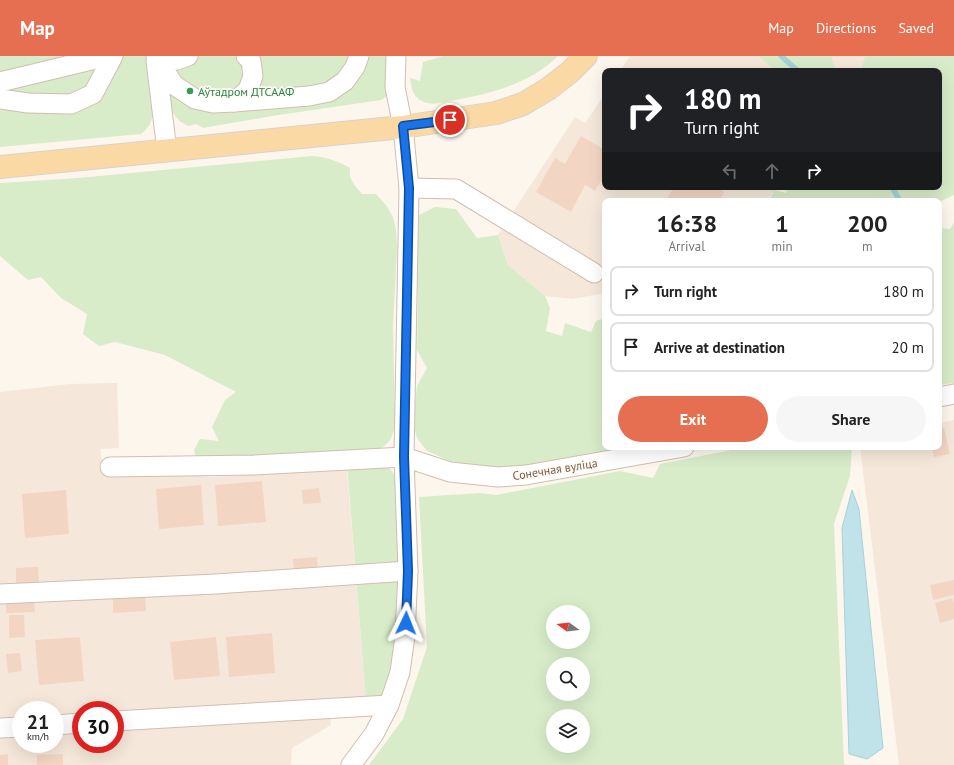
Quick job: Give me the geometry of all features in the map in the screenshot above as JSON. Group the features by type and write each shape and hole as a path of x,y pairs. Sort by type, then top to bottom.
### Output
{"main road":[{"path":"0,167 403,126 496,113 523,104 548,89 570,72 586,56"}],"street":[{"path":"0,82 108,56"},
{"path":"0,99 28,103 71,104 93,94 113,56"},
{"path":"156,56 177,60 188,56"},
{"path":"156,56 174,85 195,98 213,103 309,96 329,92 345,81 355,67 359,56"},
{"path":"156,56 167,151"},
{"path":"234,102 248,90 253,76 251,61 246,56"},
{"path":"351,765 374,734 389,705 400,672 405,636 408,571 404,457 409,188 403,126 395,87 396,56"},
{"path":"409,188 456,189 594,273"},
{"path":"942,396 954,394"},
{"name":"Сонечная вуліца","path":"404,457 450,472 498,477 526,475 667,450"},
{"path":"110,467 254,465 404,457"},
{"path":"0,594 216,584 408,571"},
{"path":"124,720 389,705"},
{"path":"1,728 12,727"}],"shaded area":[{"path":"630,56 871,56 863,68 622,68"},
{"path":"602,98 602,190 775,190 768,198 602,198 602,294 573,299 545,296 508,265 498,235 575,117 585,123"},
{"path":"117,383 119,448 100,449 104,473 202,470 207,477 347,470 366,701 330,703 331,725 292,748 291,765 0,765 0,392 70,384"},
{"path":"954,420 954,765 899,765 860,450 942,450 942,422"}],"green space":[{"name":"Аўтадром ДТСААФ","path":"0,56 389,56 389,91 386,97 381,100 203,128 196,124 189,126 181,122 171,109 154,110 150,124 141,134 0,147"},
{"path":"443,56 558,56 535,74 508,87 493,92 436,104 425,103 416,97 410,78 420,81 423,62"},
{"path":"759,56 831,56 835,68 772,68"},
{"path":"865,56 954,56 954,195 942,201 942,198 770,198 774,190 786,193 788,190 942,190 942,68 862,68"},
{"path":"312,156 332,160 350,168 351,179 362,194 376,194 386,205 393,217 396,229 397,250 393,327 395,421 393,433 386,445 371,452 196,458 194,450 200,439 219,441 212,427 225,400 236,392 165,355 115,342 99,346 83,334 87,314 61,298 41,277 28,280 0,256 0,183 78,178"},
{"path":"435,207 456,209 477,238 498,235 508,265 545,296 550,308 546,331 562,336 565,323 591,332 596,321 602,319 602,450 618,450 525,466 496,468 450,461 427,451 417,438 413,424 417,386 427,368 417,350 418,297 415,231 419,215"},
{"path":"954,223 954,383 942,385 942,228 950,229"},
{"path":"732,450 852,450 850,476 834,524 844,764 848,765 369,765 403,719 427,647 419,497 480,493 496,495 620,471 653,478 660,464"},
{"path":"347,464 386,465 394,474 398,486 397,636 391,671 381,700 366,701"}],"water":[{"path":"852,490 859,509 883,748 867,759 849,754 842,528"}],"building":[{"path":"581,136 602,148 602,179 595,191 585,185 571,212 536,192 555,158 565,164"},
{"path":"672,190 721,190 724,192 721,198 667,198"},
{"path":"942,428 944,428 950,454 934,457 933,450 942,450"},
{"path":"262,481 266,522 218,526 215,485"},
{"path":"201,485 204,525 159,529 156,489"},
{"path":"319,488 321,503 303,504 302,490"},
{"path":"66,490 69,534 25,538 22,494"},
{"path":"317,557 318,569 294,570 293,559"},
{"path":"38,567 39,584 16,585 16,568"},
{"path":"954,580 954,595 933,600 930,585"},
{"path":"145,597 146,611 113,613 113,599"},
{"path":"953,598 954,619 940,623 935,603"},
{"path":"6,600 34,600 35,612 6,613"},
{"path":"9,615 24,615 25,637 9,638"},
{"path":"272,633 275,673 229,677 226,637"},
{"path":"80,637 84,681 39,685 35,640"},
{"path":"216,637 220,676 174,680 170,642"},
{"path":"20,653 22,671 8,673 6,654"},
{"path":"8,754 8,765 0,765 0,755"},
{"path":"63,754 63,765 37,765 37,755"}],"waterway":[{"path":"781,56 795,68"},
{"path":"894,190 898,198"}],"place":[{"name":"Аўтадром ДТСААФ","path":"190,91"}],"route":[{"path":"406,623 408,571 404,457 409,188 403,126 450,120"}]}
